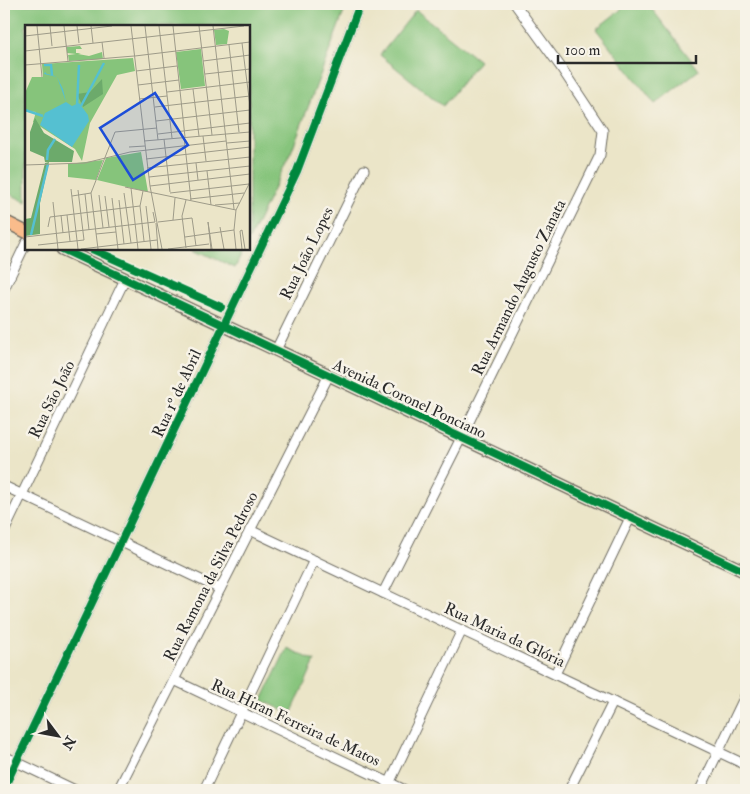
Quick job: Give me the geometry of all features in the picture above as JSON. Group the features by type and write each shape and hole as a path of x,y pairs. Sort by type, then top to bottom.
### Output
{"main road":[{"path":"4,221 25,232"},
{"name":"Avenida Coronel Ponciano","path":"64,250 746,572"}],"street":[{"name":"Rua 1º de Abril","path":"4,788 303,156 360,4"},
{"name":"Rua Armando Augusto Zanata","path":"383,593 600,155 603,130 515,4"},
{"name":"Rua João Lopes","path":"276,350 364,170"},
{"path":"4,289 25,245"},
{"name":"Rua São João","path":"4,532 125,279"},
{"name":"Rua Ramona da Silva Pedroso","path":"118,790 329,375"},
{"path":"4,486 220,589"},
{"path":"555,674 630,518"},
{"name":"Rua Maria da Glória","path":"250,530 746,765"},
{"path":"204,790 314,560"},
{"path":"388,787 462,630"},
{"name":"Rua Hiran Ferreira de Matos","path":"174,680 388,787 405,790"},
{"path":"700,790 746,694"},
{"path":"569,790 613,702"},
{"path":"4,756 75,790"}],"green space":[{"path":"4,4 347,4 292,150 250,238 250,25 25,25 25,202 4,191"},
{"path":"628,4 648,4 699,70 655,104 596,29"},
{"path":"416,10 479,61 443,106 380,55"},
{"path":"197,250 244,250 235,268"},
{"path":"287,648 315,661 291,714 262,700"}],"cycle path":[{"path":"4,788 297,171 360,4"},
{"path":"64,250 746,572"},
{"path":"94,250 221,307"}]}
